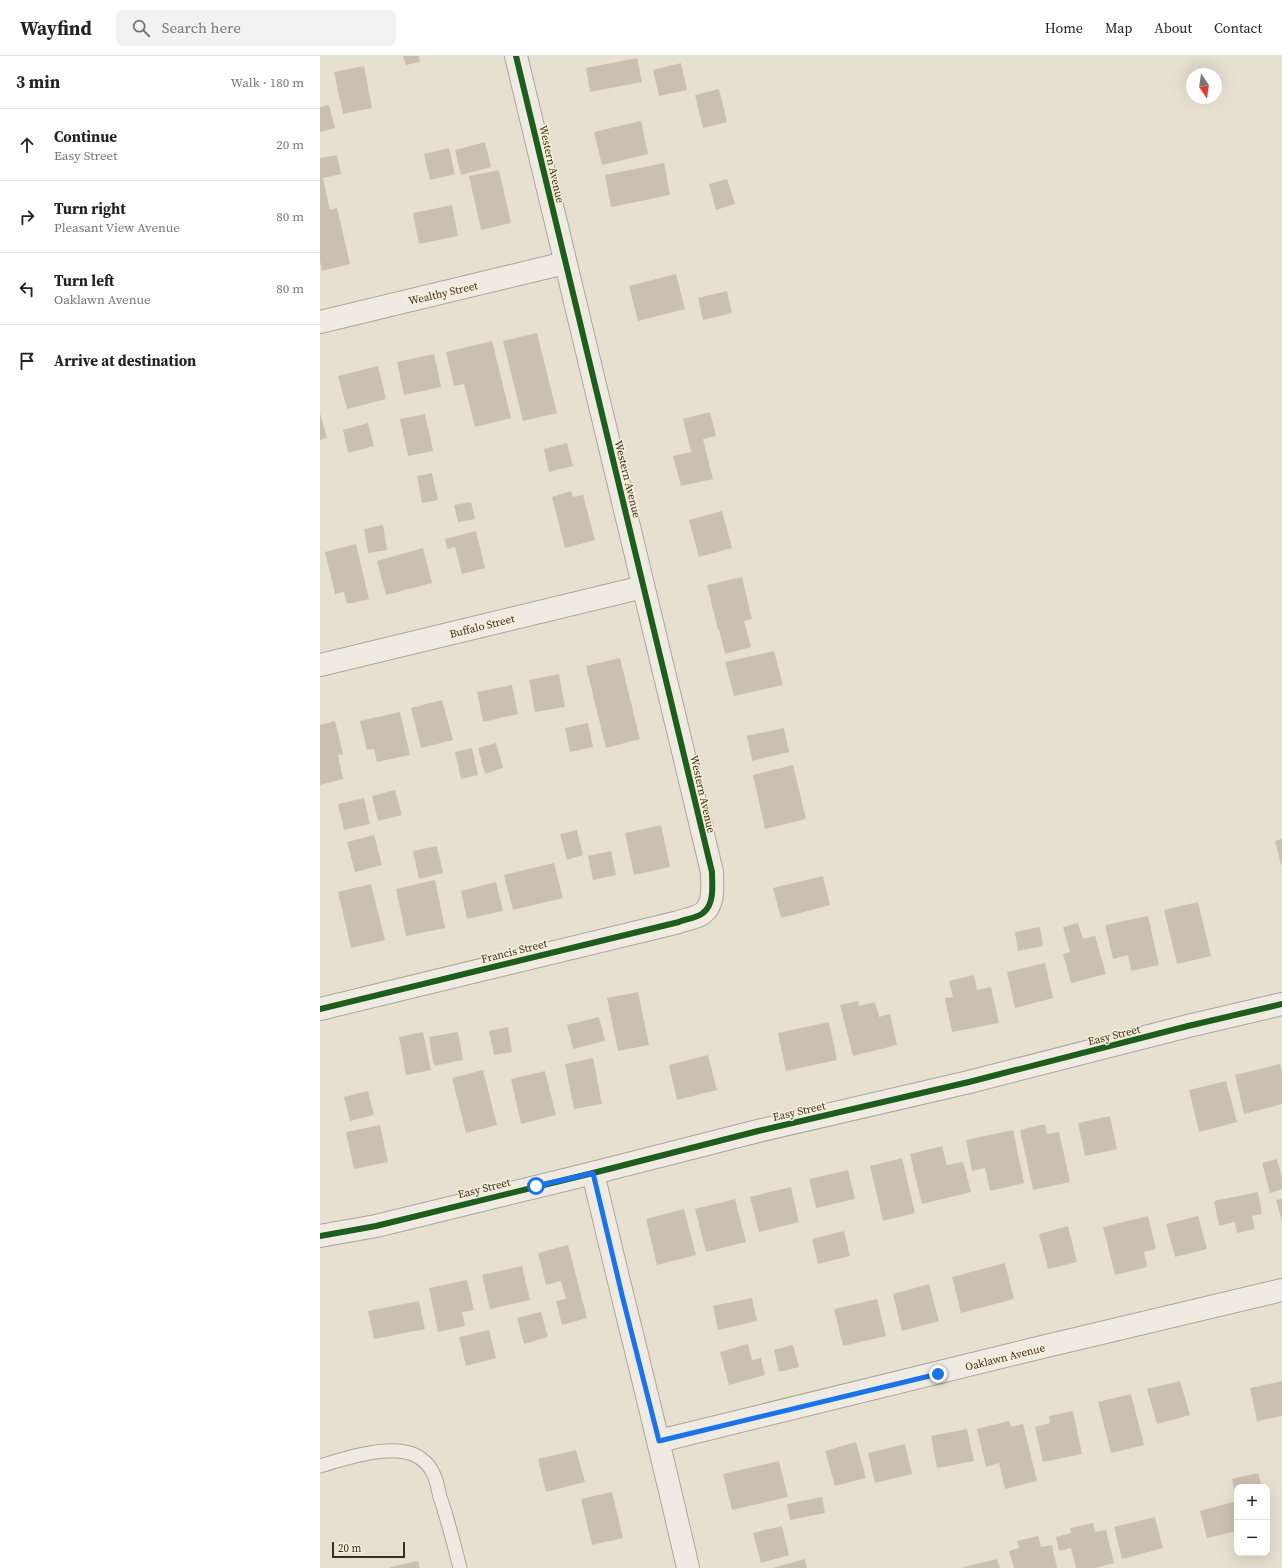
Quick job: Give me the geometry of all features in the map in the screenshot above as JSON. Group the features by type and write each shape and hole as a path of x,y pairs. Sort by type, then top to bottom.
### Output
{"street":[{"name":"Western Avenue","path":"516,56 712,872 713,893 708,907"},
{"name":"Wealthy Street","path":"320,322 565,263"},
{"name":"Buffalo Street","path":"320,665 643,587"},
{"name":"Francis Street","path":"320,1009 679,922 702,914 708,907"},
{"name":"Easy Street","path":"321,1233 376,1226 758,1131 969,1082 1282,1004"},
{"path":"593,1173 659,1441 688,1568"},
{"name":"Oaklawn Avenue","path":"659,1441 1282,1290"}],"lane":[{"path":"320,1466 358,1456 389,1451 405,1452 419,1457 425,1462 433,1473 452,1533 460,1568"}],"building":[{"path":"403,56 419,56 420,62 406,65"},
{"path":"637,58 642,82 590,92 586,68"},
{"path":"681,63 687,90 659,96 653,70"},
{"path":"364,66 372,108 343,114 334,72"},
{"path":"719,89 727,122 703,128 695,95"},
{"path":"329,105 335,128 320,132 320,107"},
{"path":"641,121 648,154 602,165 594,132"},
{"path":"485,142 491,167 461,175 455,150"},
{"path":"449,148 455,174 430,180 424,154"},
{"path":"337,155 341,174 323,178 330,210 337,208 350,264 322,271 320,261 320,158"},
{"path":"664,163 670,195 611,207 605,175"},
{"path":"499,170 511,223 481,230 469,176"},
{"path":"727,179 735,204 716,210 709,184"},
{"path":"452,205 458,236 419,244 413,213"},
{"path":"676,274 685,309 638,321 629,286"},
{"path":"727,291 732,313 703,320 698,298"},
{"path":"537,333 557,413 523,421 503,341"},
{"path":"492,341 511,418 475,427 464,384 454,386 446,352"},
{"path":"434,354 441,387 404,395 397,362"},
{"path":"378,366 386,399 347,409 338,376"},
{"path":"710,412 716,436 703,439 713,479 681,486 673,456 691,452 683,419"},
{"path":"320,413 327,438 320,440"},
{"path":"425,414 433,451 408,456 400,419"},
{"path":"368,423 374,446 348,453 343,430"},
{"path":"567,443 573,466 549,472 544,449"},
{"path":"432,473 438,500 422,503 417,476"},
{"path":"571,491 573,497 583,495 595,540 565,548 552,497"},
{"path":"471,502 475,519 458,522 454,505"},
{"path":"722,511 732,548 699,557 689,520"},
{"path":"383,525 387,550 368,553 364,529"},
{"path":"476,531 485,568 462,574 455,547 447,549 445,539"},
{"path":"356,544 369,599 347,604 344,592 335,594 325,552"},
{"path":"423,548 432,583 386,595 377,561"},
{"path":"742,577 752,619 744,621 751,647 725,654 707,585"},
{"path":"774,651 783,685 734,696 725,662"},
{"path":"620,658 640,739 606,748 586,666"},
{"path":"559,674 565,707 535,712 529,680"},
{"path":"512,685 518,714 483,722 477,692"},
{"path":"442,700 453,740 421,748 411,708"},
{"path":"400,712 410,755 377,762 374,749 367,750 360,721"},
{"path":"335,721 343,754 338,755 343,779 320,785 320,725"},
{"path":"588,723 593,747 570,752 565,728"},
{"path":"784,728 789,752 752,761 747,736"},
{"path":"496,743 503,768 485,774 478,748"},
{"path":"472,748 478,775 461,779 455,752"},
{"path":"793,765 806,819 765,829 753,775"},
{"path":"395,790 402,815 378,821 372,796"},
{"path":"364,798 370,824 344,830 338,804"},
{"path":"661,825 670,867 634,875 625,833"},
{"path":"577,830 583,855 567,860 560,834"},
{"path":"374,835 382,865 355,872 347,842"},
{"path":"1282,839 1282,865 1281,865 1275,841"},
{"path":"437,846 443,873 419,879 413,851"},
{"path":"611,851 616,875 593,880 588,856"},
{"path":"554,863 563,898 513,910 504,875"},
{"path":"823,876 830,905 781,918 773,888"},
{"path":"435,880 445,928 406,936 396,889"},
{"path":"496,882 503,911 467,919 461,891"},
{"path":"371,884 385,940 351,948 338,892"},
{"path":"1198,902 1211,956 1177,964 1164,910"},
{"path":"1148,916 1159,965 1131,971 1128,955 1113,959 1105,925"},
{"path":"1078,923 1083,939 1095,936 1106,974 1071,983 1063,954 1070,952 1063,927"},
{"path":"1040,927 1043,946 1018,951 1015,932"},
{"path":"1045,963 1053,998 1015,1008 1007,972"},
{"path":"974,975 977,990 991,987 999,1023 952,1032 945,998 953,997 949,981"},
{"path":"638,992 649,1045 618,1051 607,998"},
{"path":"858,1001 859,1006 875,1002 879,1017 890,1014 897,1045 853,1056 840,1005"},
{"path":"599,1017 605,1041 573,1049 567,1025"},
{"path":"829,1022 837,1060 786,1071 778,1033"},
{"path":"508,1027 512,1052 494,1055 489,1031"},
{"path":"423,1032 431,1070 406,1075 399,1037"},
{"path":"458,1032 463,1060 434,1066 429,1037"},
{"path":"708,1055 717,1090 677,1100 669,1065"},
{"path":"593,1058 602,1104 574,1109 565,1064"},
{"path":"1280,1064 1282,1073 1282,1104 1244,1114 1235,1075"},
{"path":"483,1070 497,1125 466,1133 452,1078"},
{"path":"545,1071 556,1115 521,1124 511,1079"},
{"path":"1226,1081 1237,1122 1199,1132 1189,1090"},
{"path":"368,1091 374,1115 350,1121 344,1097"},
{"path":"1110,1116 1117,1149 1085,1156 1078,1123"},
{"path":"1045,1124 1047,1134 1059,1132 1070,1182 1033,1190 1020,1130"},
{"path":"380,1125 388,1162 354,1169 346,1132"},
{"path":"1013,1130 1024,1183 990,1191 985,1168 972,1171 966,1140"},
{"path":"942,1146 947,1165 963,1162 971,1192 922,1204 910,1154"},
{"path":"902,1158 915,1213 883,1221 870,1166"},
{"path":"1277,1159 1282,1178 1282,1189 1270,1193 1262,1163"},
{"path":"848,1170 855,1199 816,1208 809,1179"},
{"path":"791,1187 799,1222 759,1232 750,1197"},
{"path":"1258,1192 1262,1214 1252,1216 1255,1229 1237,1233 1235,1222 1219,1226 1214,1201"},
{"path":"735,1199 746,1242 706,1252 695,1209"},
{"path":"1282,1199 1282,1222 1276,1200"},
{"path":"684,1209 696,1255 657,1265 646,1219"},
{"path":"1148,1216 1156,1249 1144,1252 1147,1267 1115,1275 1103,1227"},
{"path":"1198,1216 1207,1249 1175,1257 1166,1224"},
{"path":"1068,1226 1077,1262 1048,1269 1039,1234"},
{"path":"844,1231 850,1256 818,1264 812,1239"},
{"path":"568,1245 587,1318 562,1325 556,1301 566,1299 561,1281 546,1285 538,1253"},
{"path":"1005,1263 1014,1299 961,1313 952,1277"},
{"path":"522,1266 530,1300 490,1309 482,1275"},
{"path":"467,1280 474,1310 462,1312 465,1326 438,1332 429,1288"},
{"path":"929,1284 939,1321 902,1331 893,1294"},
{"path":"752,1298 757,1321 718,1330 713,1306"},
{"path":"877,1299 886,1336 843,1346 834,1309"},
{"path":"419,1301 425,1329 374,1339 368,1311"},
{"path":"541,1312 548,1337 524,1344 517,1318"},
{"path":"489,1330 496,1358 466,1366 459,1337"},
{"path":"748,1344 752,1360 761,1358 765,1375 729,1385 720,1352"},
{"path":"793,1345 799,1367 779,1372 774,1350"},
{"path":"1180,1381 1190,1415 1157,1424 1147,1389"},
{"path":"1282,1381 1282,1416 1257,1421 1250,1388"},
{"path":"1131,1394 1144,1445 1111,1453 1098,1402"},
{"path":"1073,1411 1082,1454 1043,1462 1035,1427 1050,1423 1049,1416"},
{"path":"1009,1421 1011,1427 1023,1424 1037,1481 1005,1489 999,1463 986,1467 977,1429"},
{"path":"967,1429 974,1461 937,1468 931,1436"},
{"path":"856,1442 866,1478 835,1486 825,1451"},
{"path":"905,1444 912,1474 875,1483 868,1453"},
{"path":"576,1450 585,1482 546,1492 538,1459"},
{"path":"779,1461 788,1497 732,1510 723,1474"},
{"path":"1258,1473 1261,1484 1234,1484 1234,1488 1232,1479"},
{"path":"612,1492 623,1538 592,1545 581,1499"},
{"path":"822,1497 825,1513 790,1520 787,1504"},
{"path":"1234,1502 1234,1532 1207,1538 1200,1511"},
{"path":"1155,1517 1163,1548 1122,1559 1114,1527"},
{"path":"1093,1523 1095,1532 1106,1530 1114,1563 1095,1568 1076,1568 1071,1548 1059,1551 1056,1537 1071,1533 1070,1528"},
{"path":"782,1526 789,1555 761,1563 753,1533"},
{"path":"1038,1536 1041,1547 1052,1545 1057,1568 1014,1568 1009,1551 1019,1548 1017,1541"},
{"path":"805,1559 807,1568 773,1568"},
{"path":"997,1559 1000,1568 963,1568 963,1567"},
{"path":"418,1561 420,1568 390,1567"}],"cycle path":[{"path":"320,1009 679,922 701,915 707,909 711,900 712,872 516,56"},
{"path":"320,1236 376,1226 758,1131 969,1082 1188,1026 1282,1004"}],"route":[{"path":"536,1186 593,1173 659,1441 938,1374"}]}
